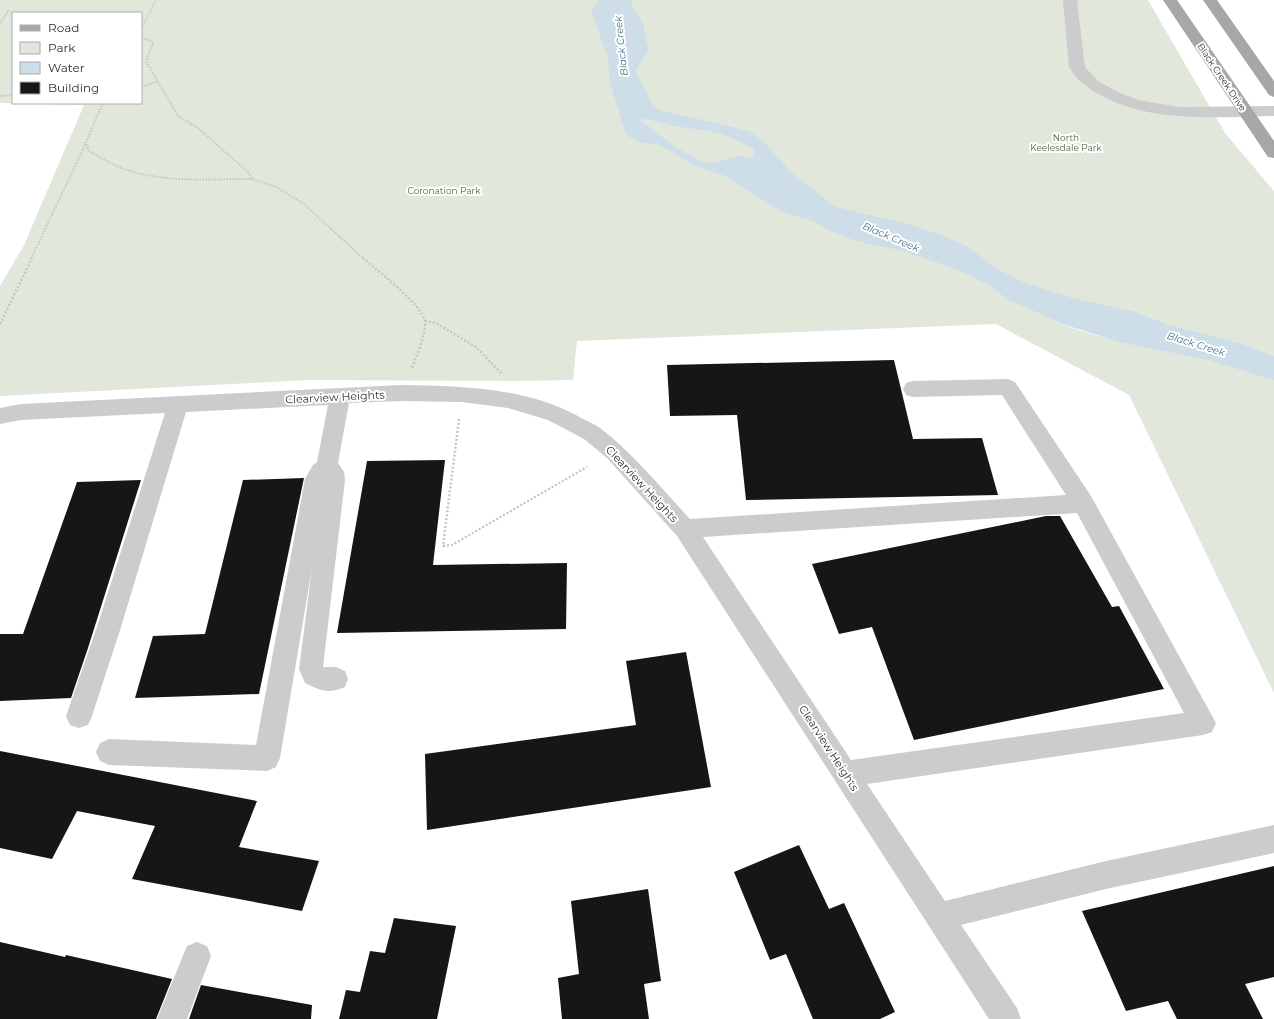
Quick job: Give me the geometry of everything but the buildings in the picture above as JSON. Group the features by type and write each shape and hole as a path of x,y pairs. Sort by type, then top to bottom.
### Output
{"main road":[{"name":"Black Creek Drive","path":"1170,0 1274,153"},
{"path":"1210,0 1274,92"}],"street":[{"path":"1070,0 1076,66 1083,76 1099,88 1115,97 1135,104 1178,111 1274,111"},
{"path":"846,774 1204,724 1083,503 1008,387 913,389"},
{"name":"Clearview Heights","path":"0,416 21,412 401,393 462,394 508,400 539,408 591,433 614,452 685,529 1006,1019"},
{"path":"109,752 268,758 316,479 321,471 327,466 340,396"},
{"path":"79,716 109,627 178,404"},
{"path":"327,466 333,472 334,480 311,669 314,676 325,680 336,679"},
{"path":"685,529 1083,503"},
{"path":"940,917 1006,899 1157,863 1274,839"},
{"path":"172,1019 197,956"}],"path":[{"path":"142,28 156,0"},
{"path":"0,23 9,10"},
{"path":"142,38 153,43 146,61 178,116 204,132 248,172 252,179"},
{"path":"142,86 158,81"},
{"path":"0,96 12,95"},
{"path":"0,324 103,104"},
{"path":"86,142 89,151 94,155 118,168 138,174 170,179 252,179 276,187 304,204 418,307 425,321 421,345 412,369"},
{"path":"425,321 436,323 476,347 503,375"},
{"path":"459,418 443,546 452,545 587,467"}],"green space":[{"name":"Coronation Park","path":"0,0 1148,0 1225,133 1274,191 1274,356 1053,320 1091,334 1210,360 1274,380 1274,693 1129,395 996,324 577,341 573,380 309,380 0,396 0,286 24,245 84,105 42,104 142,104 142,12 12,12 12,103 0,103"}],"water":[{"name":"Black Creek","path":"599,0 632,0 631,4 644,26 644,32 649,50 635,71 654,106 662,111 751,132 764,142 794,175 836,207 912,225 949,238 968,247 997,269 1023,282 1076,299 1133,311 1169,325 1242,344 1274,356 1274,380 1209,360 1119,342 1065,325 1007,299 989,285 956,269 900,250 850,239 813,221 784,213 725,176 695,166 660,145 641,143 626,135 610,83 608,58 591,10","holes":["642,119 725,135 754,150 754,158 738,156 712,163 702,161 684,152 641,121"]}],"park label":[{"name":"North Keelesdale Park","path":"1066,142"}]}
